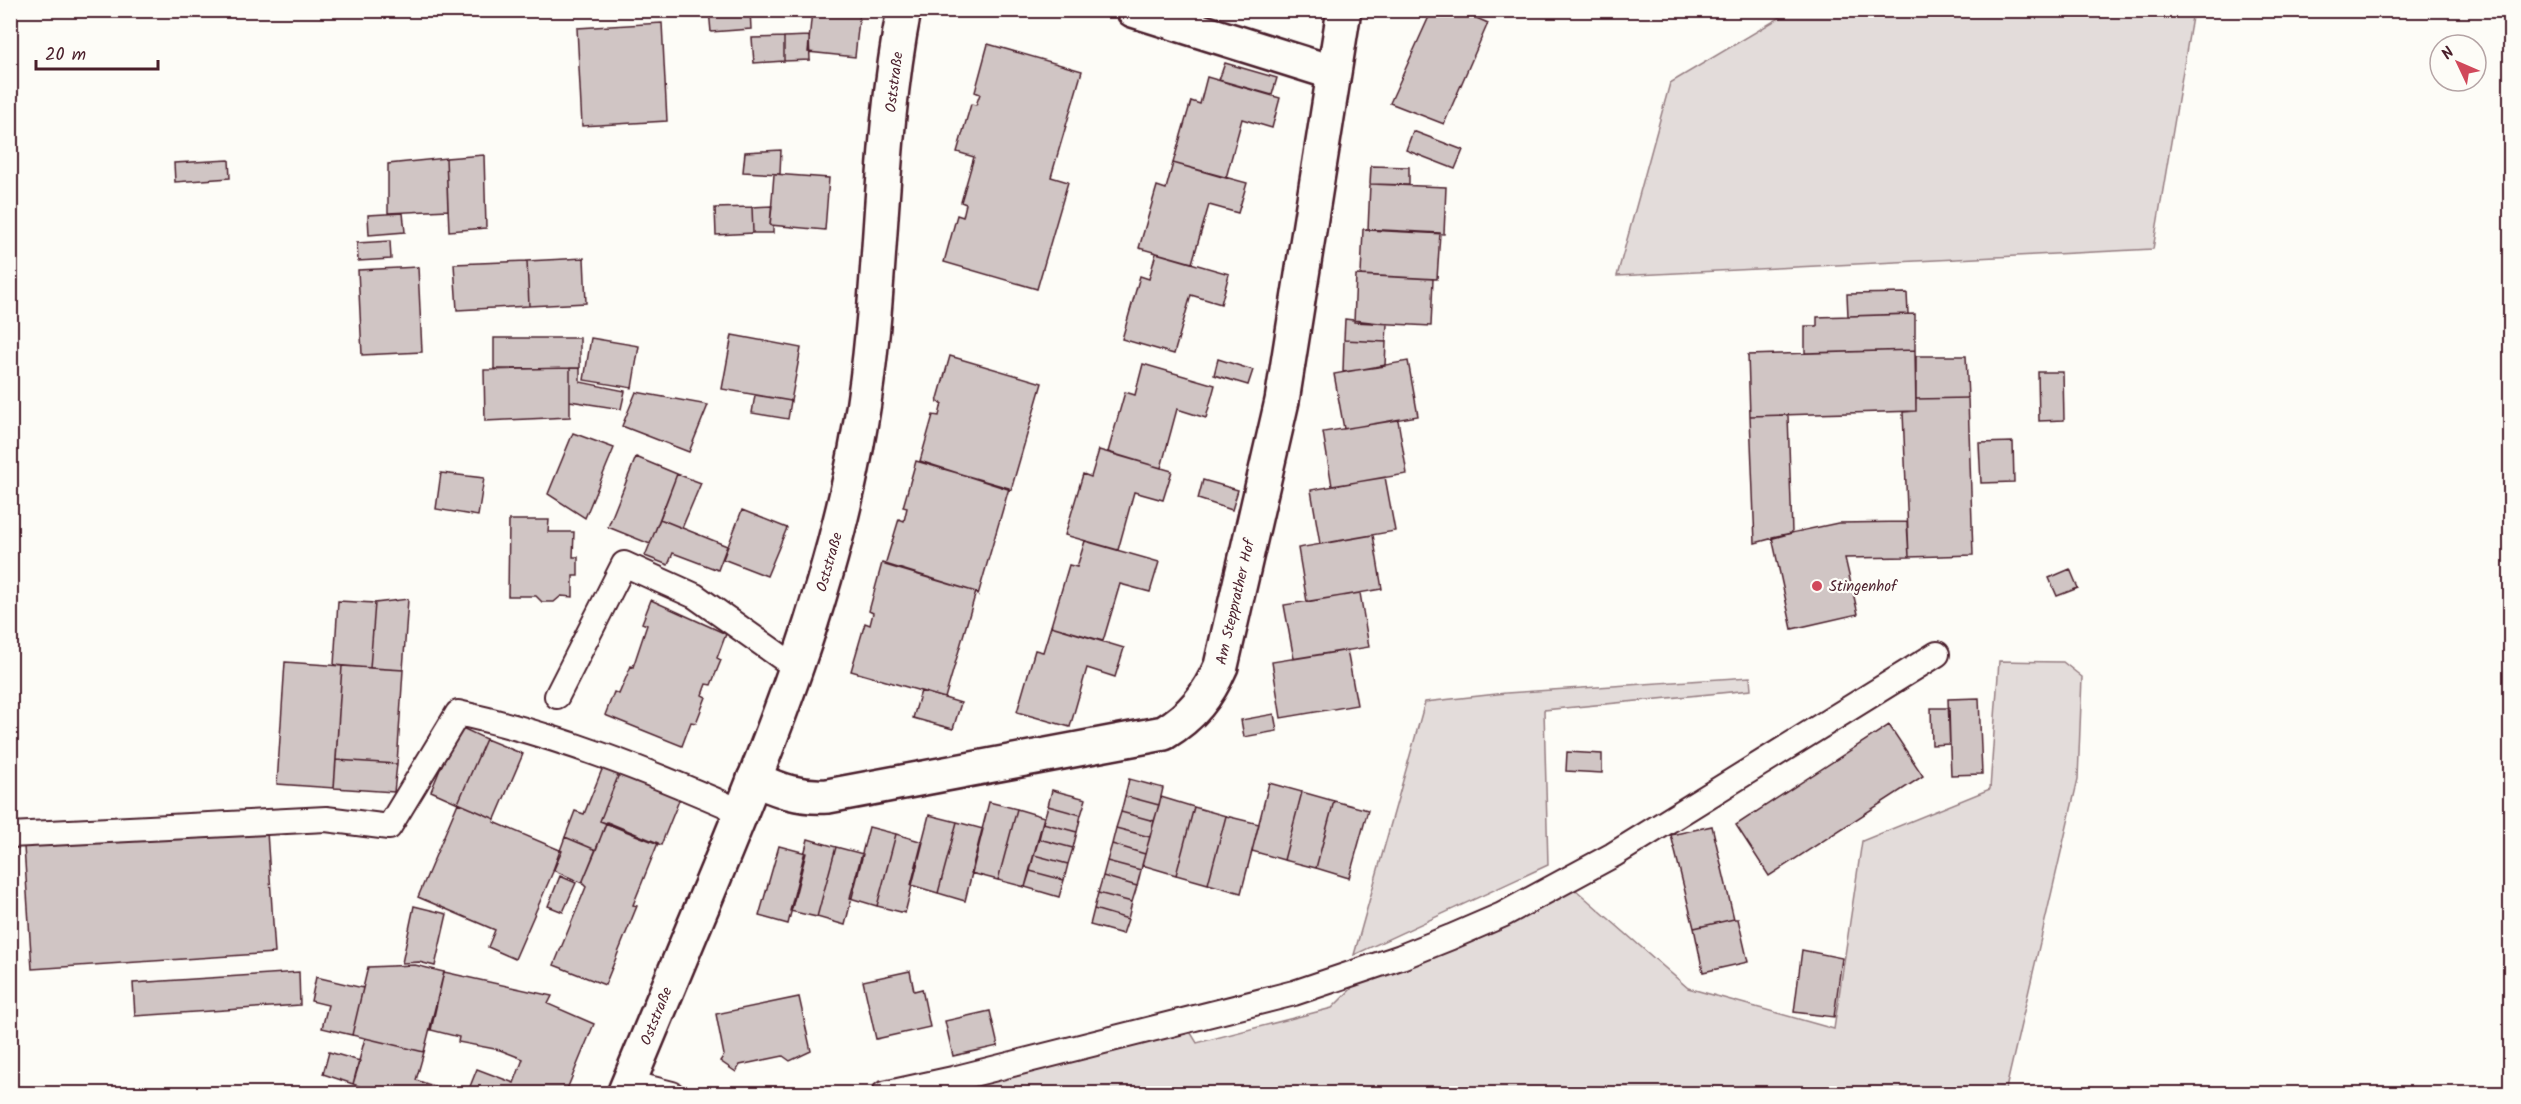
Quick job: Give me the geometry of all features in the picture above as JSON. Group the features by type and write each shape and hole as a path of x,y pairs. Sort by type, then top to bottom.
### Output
{"street":[{"name":"Oststraße","path":"627,1088 742,812 798,669 843,513 861,427 873,338 890,115 904,10"},
{"path":"1133,10 1334,73"},
{"name":"Am Stepprather Hof","path":"754,779 788,794 809,798 828,796 1164,733 1184,721 1199,705 1221,666 1282,401 1344,10"}],"lane":[{"path":"556,696 624,564 695,596 798,669"},
{"path":"884,1094 953,1079 1294,993 1401,957 1451,937 1502,915 1613,855 1936,654"},
{"path":"10,835 326,819 389,827 458,713 498,722 664,778 742,812"},
{"name":"Oststraße","path":"627,1088 672,1094"}],"shaded area":[{"path":"1791,11 2193,11 2153,249 1617,276 1670,83"},
{"path":"1999,661 2063,662 2082,677 2078,779 2005,1093 904,1094 1188,1028 1197,1043 1332,1008 1354,983 1576,890 1688,988 1834,1029 1862,841 1990,789"},
{"path":"1750,677 1751,690 1544,710 1548,865 1354,955 1425,702 1506,693"}],"building":[{"path":"466,10 493,10 494,15 466,17"},
{"path":"493,10 548,10 548,11 494,15"},
{"path":"709,10 750,10 751,29 711,32"},
{"path":"812,10 860,10 855,57 808,52"},
{"path":"1432,10 1458,10 1488,23 1444,124 1390,103"},
{"path":"662,23 667,121 582,126 577,28"},
{"path":"809,36 810,60 784,61 784,37"},
{"path":"784,37 784,61 754,63 752,38"},
{"path":"988,44 1082,71 1051,177 1068,182 1037,289 944,262 957,215 963,217 966,204 961,202 974,157 957,152 971,104 976,105 980,94 975,92"},
{"path":"1225,63 1277,78 1272,95 1219,80"},
{"path":"1207,77 1280,98 1272,128 1242,119 1226,178 1173,163 1191,101 1200,104"},
{"path":"1413,131 1463,150 1455,169 1406,150"},
{"path":"781,150 780,174 743,172 745,152"},
{"path":"484,155 486,228 449,231 446,158"},
{"path":"446,158 448,210 388,213 388,164"},
{"path":"229,160 230,178 175,182 174,163"},
{"path":"1173,163 1247,183 1238,213 1209,205 1192,263 1139,248 1157,186 1166,189"},
{"path":"1371,166 1409,167 1409,185 1370,184"},
{"path":"774,174 829,178 825,230 770,225"},
{"path":"1370,184 1446,187 1444,234 1368,230"},
{"path":"772,206 770,225 773,226 773,233 753,233 752,207"},
{"path":"752,207 753,233 716,235 715,208"},
{"path":"403,213 405,232 369,235 368,215"},
{"path":"1363,229 1440,233 1437,279 1361,275"},
{"path":"390,241 391,259 358,261 357,243"},
{"path":"1156,253 1229,274 1221,304 1191,295 1174,354 1122,339 1140,276 1149,279"},
{"path":"584,258 586,303 529,306 527,261"},
{"path":"527,261 529,306 457,310 454,264"},
{"path":"418,267 422,352 362,355 358,270"},
{"path":"1356,275 1433,279 1431,326 1354,322"},
{"path":"1907,293 1908,314 1848,316 1847,294"},
{"path":"1915,314 1915,350 1805,353 1805,326 1817,326 1817,317"},
{"path":"1345,319 1387,324 1386,342 1344,340"},
{"path":"732,335 801,348 791,401 722,389"},
{"path":"494,338 580,338 580,368 494,369"},
{"path":"591,338 639,346 632,388 584,380"},
{"path":"1344,340 1386,342 1385,366 1343,372"},
{"path":"1915,350 1916,411 1750,416 1748,355"},
{"path":"950,356 1042,383 1011,490 920,461 933,415 939,416 942,403 937,402"},
{"path":"1916,356 1966,356 1968,398 1916,399"},
{"path":"1218,359 1253,370 1248,385 1214,375"},
{"path":"1408,361 1418,416 1344,429 1334,374"},
{"path":"1143,364 1215,385 1206,418 1177,409 1161,468 1108,452 1125,392 1135,395"},
{"path":"570,368 570,417 485,421 484,370"},
{"path":"570,368 580,368 580,382 625,391 621,409 570,401"},
{"path":"2038,372 2063,372 2064,420 2039,421"},
{"path":"636,392 708,405 689,452 622,426"},
{"path":"755,395 791,401 788,419 752,413"},
{"path":"1968,398 1973,555 1909,557 1903,412 1916,411 1916,399"},
{"path":"1788,415 1792,533 1755,543 1750,416"},
{"path":"1398,420 1407,474 1332,486 1323,432"},
{"path":"573,433 614,448 585,518 548,494"},
{"path":"2013,442 2014,482 1981,483 1979,443"},
{"path":"1099,450 1172,471 1163,500 1134,492 1118,550 1065,535 1083,474 1091,477"},
{"path":"636,457 677,474 650,544 608,527"},
{"path":"916,461 1009,488 978,595 976,592 885,565 899,519 904,521 907,508 903,507"},
{"path":"441,473 484,478 478,516 436,509"},
{"path":"677,474 701,483 682,528 660,519"},
{"path":"1385,477 1395,531 1320,544 1311,490"},
{"path":"1203,480 1238,490 1232,510 1198,499"},
{"path":"742,510 787,528 767,576 723,559"},
{"path":"660,519 727,546 718,570 673,553 668,565 645,556"},
{"path":"509,520 549,520 548,532 574,532 573,557 578,557 578,576 573,576 573,597 561,596 554,602 542,602 536,596 508,596"},
{"name":"Stingenhof","path":"1907,522 1909,557 1845,558 1858,614 1792,629 1772,537 1838,523"},
{"path":"1373,535 1382,589 1307,602 1298,548"},
{"path":"1085,541 1159,562 1150,592 1120,584 1103,641 1051,626 1069,565 1077,567"},
{"path":"882,563 976,592 945,698 851,671 865,623 870,625 873,613 869,611"},
{"path":"2070,569 2078,588 2057,596 2049,578"},
{"path":"1360,593 1369,647 1294,659 1284,605"},
{"path":"408,599 403,670 370,668 375,603"},
{"path":"651,600 726,634 717,658 721,660 711,685 706,684 702,695 706,697 696,723 691,722 682,746 605,715 614,692 619,694 631,666 633,667 647,625 642,623"},
{"path":"338,601 375,603 370,668 334,665"},
{"path":"1051,626 1124,648 1115,677 1087,668 1070,727 1017,712 1035,650 1043,652"},
{"path":"1347,650 1357,705 1281,718 1272,662"},
{"path":"285,662 342,666 334,788 277,784"},
{"path":"342,666 403,670 397,764 336,760"},
{"path":"921,691 961,703 953,729 913,718"},
{"path":"1979,698 1982,774 1951,775 1948,699"},
{"path":"1931,708 1949,708 1950,744 1932,745"},
{"path":"1274,714 1277,731 1244,737 1241,720"},
{"path":"1889,725 1923,776 1769,876 1736,825"},
{"path":"458,726 486,739 458,803 431,791"},
{"path":"486,739 523,754 495,819 458,803"},
{"path":"1567,752 1602,754 1602,773 1566,771"},
{"path":"336,760 397,764 394,792 334,788"},
{"path":"603,767 619,774 600,821 606,823 596,850 565,837 575,811 584,814"},
{"path":"619,774 680,798 661,845 600,821"},
{"path":"1129,779 1163,788 1159,805 1125,796"},
{"path":"1269,783 1302,792 1284,860 1252,851"},
{"path":"1052,790 1086,799 1081,815 1048,806"},
{"path":"1302,792 1334,801 1316,868 1284,860"},
{"path":"1125,796 1159,805 1154,821 1121,812"},
{"path":"1161,797 1194,807 1176,875 1142,865"},
{"path":"1334,801 1368,810 1349,878 1316,868"},
{"path":"989,802 1017,809 998,880 971,873"},
{"path":"458,803 495,819 494,822 562,851 515,959 488,947 495,930 418,897"},
{"path":"1048,806 1081,815 1077,832 1043,823"},
{"path":"1194,807 1226,816 1208,884 1176,875"},
{"path":"1017,809 1044,817 1025,887 998,880"},
{"path":"1121,812 1154,821 1150,837 1116,828"},
{"path":"929,815 957,822 938,893 911,885"},
{"path":"1226,816 1259,824 1241,893 1208,884"},
{"path":"607,822 658,843 633,905 637,906 605,985 554,965 586,887 582,883"},
{"path":"957,822 983,829 965,901 938,893"},
{"path":"1043,823 1077,832 1073,848 1039,839"},
{"path":"1712,826 1734,919 1694,928 1671,835"},
{"path":"869,827 896,834 877,906 850,898"},
{"path":"1116,828 1150,837 1145,854 1112,844"},
{"path":"267,832 275,953 32,969 24,847"},
{"path":"896,834 923,842 905,913 877,906"},
{"path":"565,837 596,850 582,883 553,870"},
{"path":"808,839 836,847 817,917 790,911"},
{"path":"1039,839 1073,848 1068,864 1034,855"},
{"path":"1112,844 1145,854 1141,870 1107,861"},
{"path":"779,846 806,853 788,924 759,916"},
{"path":"836,847 863,854 845,925 817,917"},
{"path":"1034,855 1068,864 1064,880 1030,871"},
{"path":"1107,861 1141,870 1137,886 1103,876"},
{"path":"1030,871 1064,880 1059,897 1025,887"},
{"path":"560,876 576,883 563,912 548,906"},
{"path":"1103,876 1137,886 1132,902 1098,893"},
{"path":"1098,893 1132,902 1128,919 1094,909"},
{"path":"414,906 447,914 435,966 419,962 402,963"},
{"path":"1094,909 1128,919 1123,934 1090,925"},
{"path":"1738,919 1748,962 1703,972 1694,928"},
{"path":"1802,950 1842,958 1834,1017 1794,1012"},
{"path":"415,965 444,972 424,1052 352,1035 368,967"},
{"path":"910,971 914,991 922,989 930,1027 876,1039 863,981"},
{"path":"299,972 300,1005 135,1016 133,983"},
{"path":"444,972 552,996 548,1004 594,1024 565,1094 467,1094 477,1069 514,1083 523,1059 500,1050 458,1042 459,1037 431,1030"},
{"path":"316,977 363,988 352,1035 322,1028 328,1005 311,1001"},
{"path":"799,997 811,1051 790,1061 783,1056 740,1065 736,1072 720,1061 724,1055 716,1014"},
{"path":"990,1011 998,1046 953,1056 945,1021"},
{"path":"365,1038 424,1052 416,1080 439,1088 437,1094 379,1094 353,1084"},
{"path":"329,1052 360,1061 353,1084 323,1074"},
{"path":"439,1088 452,1094 437,1094"}],"place":[{"name":"Stingenhof","path":"1817,586"}]}
